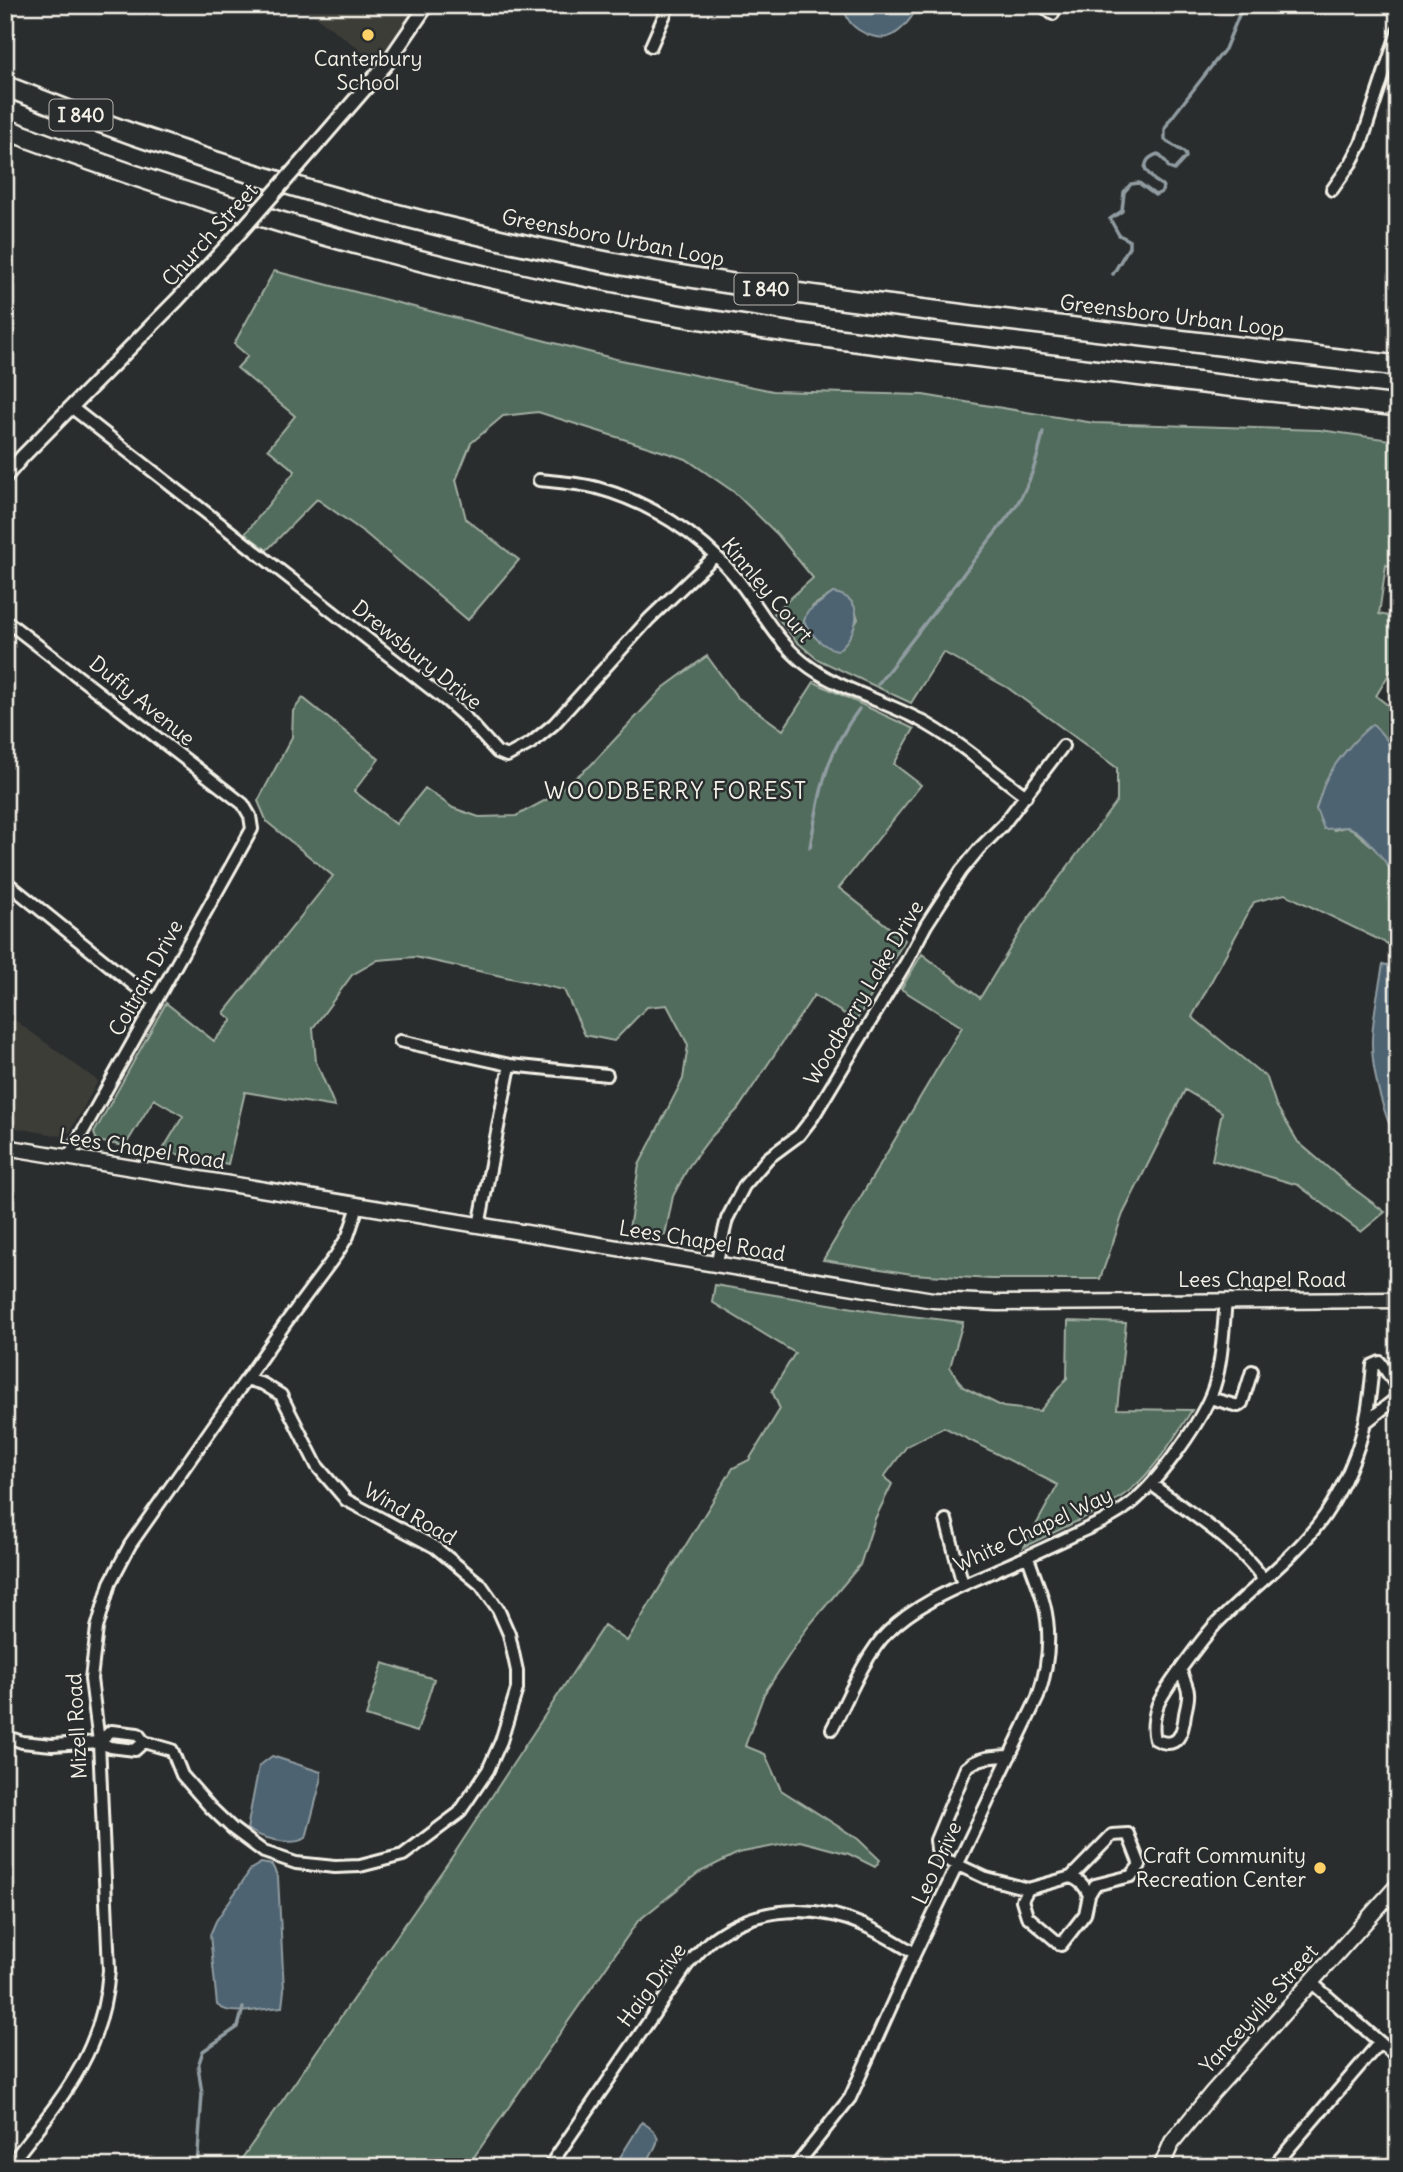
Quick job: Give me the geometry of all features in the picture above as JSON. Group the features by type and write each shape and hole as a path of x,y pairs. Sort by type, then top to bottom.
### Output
{"highway":[{"name":"Greensboro Urban Loop","path":"8,87 149,139 287,183 428,222 568,254 675,275 793,293 1398,366"},
{"name":"I 840","path":"5,129 206,200 347,242 489,278 632,307 848,341 1398,406"},
{"path":"5,142 136,176"}],"main road":[{"name":"Lees Chapel Road","path":"5,1147 933,1300 968,1303 1398,1300"},
{"name":"Yanceyville Street","path":"1161,2167 1180,2131 1398,1885"}],"street":[{"name":"Church Street","path":"5,477 239,233 388,62 427,5"},
{"path":"651,46 668,5"},
{"path":"1042,5 1053,14"},
{"path":"1332,190 1361,144 1398,31"},
{"name":"Drewsbury Drive","path":"71,407 448,702 496,752 507,755 531,743 554,724 649,619 715,556"},
{"name":"Kinnley Court","path":"539,480 597,488 646,507 688,532 734,575 780,639 804,663 827,677 919,720 1026,796"},
{"name":"Duffy Avenue","path":"5,620 243,804 250,816"},
{"name":"Woodberry Lake Drive","path":"716,1265 727,1219 744,1186 768,1158 799,1135 813,1117 955,880 1026,796 1063,746"},
{"name":"Coltrain Drive","path":"68,1158 252,829 250,816"},
{"path":"5,881 155,1002"},
{"path":"400,1041 510,1065 607,1075"},
{"path":"479,1226 510,1065"},
{"name":"Mizell Road","path":"8,2167 75,2078 90,2052 108,1997 110,1970 99,1742 91,1679 97,1628 110,1583 130,1545 336,1255 348,1236 358,1206"},
{"name":"White Chapel Way","path":"832,1729 873,1651 885,1634 910,1613 963,1585 1113,1516 1128,1507 1152,1484 1185,1440 1210,1398 1221,1352 1226,1301"},
{"path":"1181,1671 1188,1694 1183,1730 1180,1737 1173,1742 1161,1742 1153,1732 1157,1705 1181,1671 1214,1627 1326,1514 1346,1476 1365,1423 1373,1365 1380,1362 1398,1388"},
{"path":"1210,1398 1238,1406 1242,1403 1252,1371"},
{"name":"Wind Road","path":"99,1742 111,1731 138,1734 144,1742 172,1750 183,1775 210,1807 233,1829 264,1852 296,1863 359,1867 403,1855 459,1813 488,1770 501,1741 517,1689 517,1671 509,1633 498,1609 481,1585 435,1547 346,1500 317,1466 281,1395 263,1384 246,1379"},
{"path":"1365,1423 1398,1398"},
{"path":"1152,1484 1238,1550 1263,1579"},
{"path":"946,1520 963,1585"},
{"name":"Leo Drive","path":"796,2167 850,2098 915,1953 1038,1697 1048,1650 1048,1624 1028,1557"},
{"name":"Wind Road","path":"5,1736 22,1742 52,1745 99,1742 110,1747 135,1750 144,1742"},
{"path":"1010,1756 984,1757 966,1768 936,1840 937,1849 945,1859 986,1878 1028,1889 1071,1877 1112,1835 1128,1834 1140,1865 1131,1876 1095,1885 1089,1895 1085,1914 1061,1945 1027,1916 1022,1900 1028,1889"},
{"path":"1071,1877 1079,1880 1089,1895"},
{"name":"Haig Drive","path":"549,2167 688,1964 714,1938 742,1921 782,1911 824,1913 864,1925 915,1953"},
{"path":"1311,1982 1398,2058"},
{"path":"1273,2167 1380,2042"}],"shaded area":[{"name":"Canterbury School","path":"301,5 416,5 377,63"},
{"path":"5,1013 98,1081 70,1132 61,1136 5,1126"}],"green space":[{"path":"274,271 616,359 773,391 923,395 1094,423 1320,430 1398,441 1398,568 1386,565 1379,614 1398,618 1398,659 1376,696 1398,713 1398,766 1387,741 1326,780 1316,809 1334,830 1345,827 1352,829 1379,852 1398,879 1398,949 1285,894 1254,902 1192,1017 1267,1078 1276,1105 1298,1142 1385,1212 1361,1232 1298,1185 1212,1160 1222,1112 1185,1090 1123,1214 1100,1279 990,1279 912,1274 823,1260 962,1027 901,989 922,954 980,998 1026,922 1117,801 1117,768 1008,688 943,652 911,703 817,659 796,641 774,613 813,578 778,535 734,492 686,459 538,412 503,416 471,443 456,480 466,519 519,560 468,620 365,533 317,499 267,550 245,534 295,471 268,449 295,416 237,368 248,356 234,344","holes":["833,593 850,602 858,619 840,649 829,647 819,640 804,621 813,606"]},
{"path":"707,656 737,697 783,730 814,682 914,729 894,764 921,785 839,888 905,940 856,1021 814,995 738,1109 710,1138 689,1166 673,1196 665,1235 629,1229 639,1165 683,1079 688,1045 667,1005 647,1007 614,1041 585,1035 564,990 415,957 378,960 352,975 313,1028 316,1062 335,1107 245,1092 228,1164 162,1151 183,1116 154,1099 125,1146 97,1141 94,1133 166,1003 214,1041 232,1020 224,1013 333,876 267,822 258,801 292,737 293,711 303,698 379,759 354,791 396,824 425,788 453,808 479,817 516,816 548,799 590,766 663,688"},
{"path":"715,1285 884,1313 963,1322 950,1367 963,1387 1003,1407 1040,1411 1067,1378 1068,1321 1126,1323 1117,1409 1192,1410 1156,1464 1129,1491 1092,1514 1024,1547 1058,1485 944,1427 907,1446 884,1477 892,1484 875,1519 860,1565 807,1628 764,1694 745,1746 765,1754 781,1790 858,1839 880,1860 875,1867 849,1854 800,1841 738,1853 698,1873 638,1921 467,2167 236,2167 454,1854 604,1625 627,1641 733,1468 749,1460 780,1409 772,1391 795,1353 712,1302"},
{"path":"383,1663 434,1679 417,1732 366,1716"}],"water":[{"path":"846,5 918,5 902,28 893,35 881,38 866,34 853,25 848,19"},
{"path":"833,593 851,601 856,617 851,635 838,650 818,640 804,621 807,612"},
{"path":"1373,724 1387,740 1398,766 1398,879 1375,849 1353,829 1324,829 1316,809 1325,782 1334,767"},
{"path":"1383,964 1398,968 1398,1143 1379,1092 1372,1051"},
{"path":"272,1756 321,1772 306,1838 300,1841 276,1840 247,1829 259,1766"},
{"path":"261,1863 272,1865 278,1877 284,1990 282,2007 231,2011 217,2005 210,1935 216,1921 251,1869"},
{"path":"642,2122 657,2138 646,2167 614,2167"}],"waterway":[{"path":"1113,274 1129,247 1129,240 1119,235 1110,219 1122,211 1124,192 1131,184 1139,183 1155,195 1162,192 1163,186 1145,169 1150,158 1158,154 1169,168 1174,170 1186,157 1185,153 1165,140 1165,129 1225,49 1246,5"},
{"path":"878,684 1016,506 1033,470 1043,432"},
{"path":"810,847 825,775 838,743 859,709"},
{"path":"197,2167 202,2094 198,2066 203,2051 238,2027 243,2008"}],"place":[{"name":"Canterbury School","path":"368,35"},
{"name":"Craft Community Recreation Center","path":"1320,1868"}],"district":[{"name":"WOODBERRY FOREST","path":"676,791"}]}
